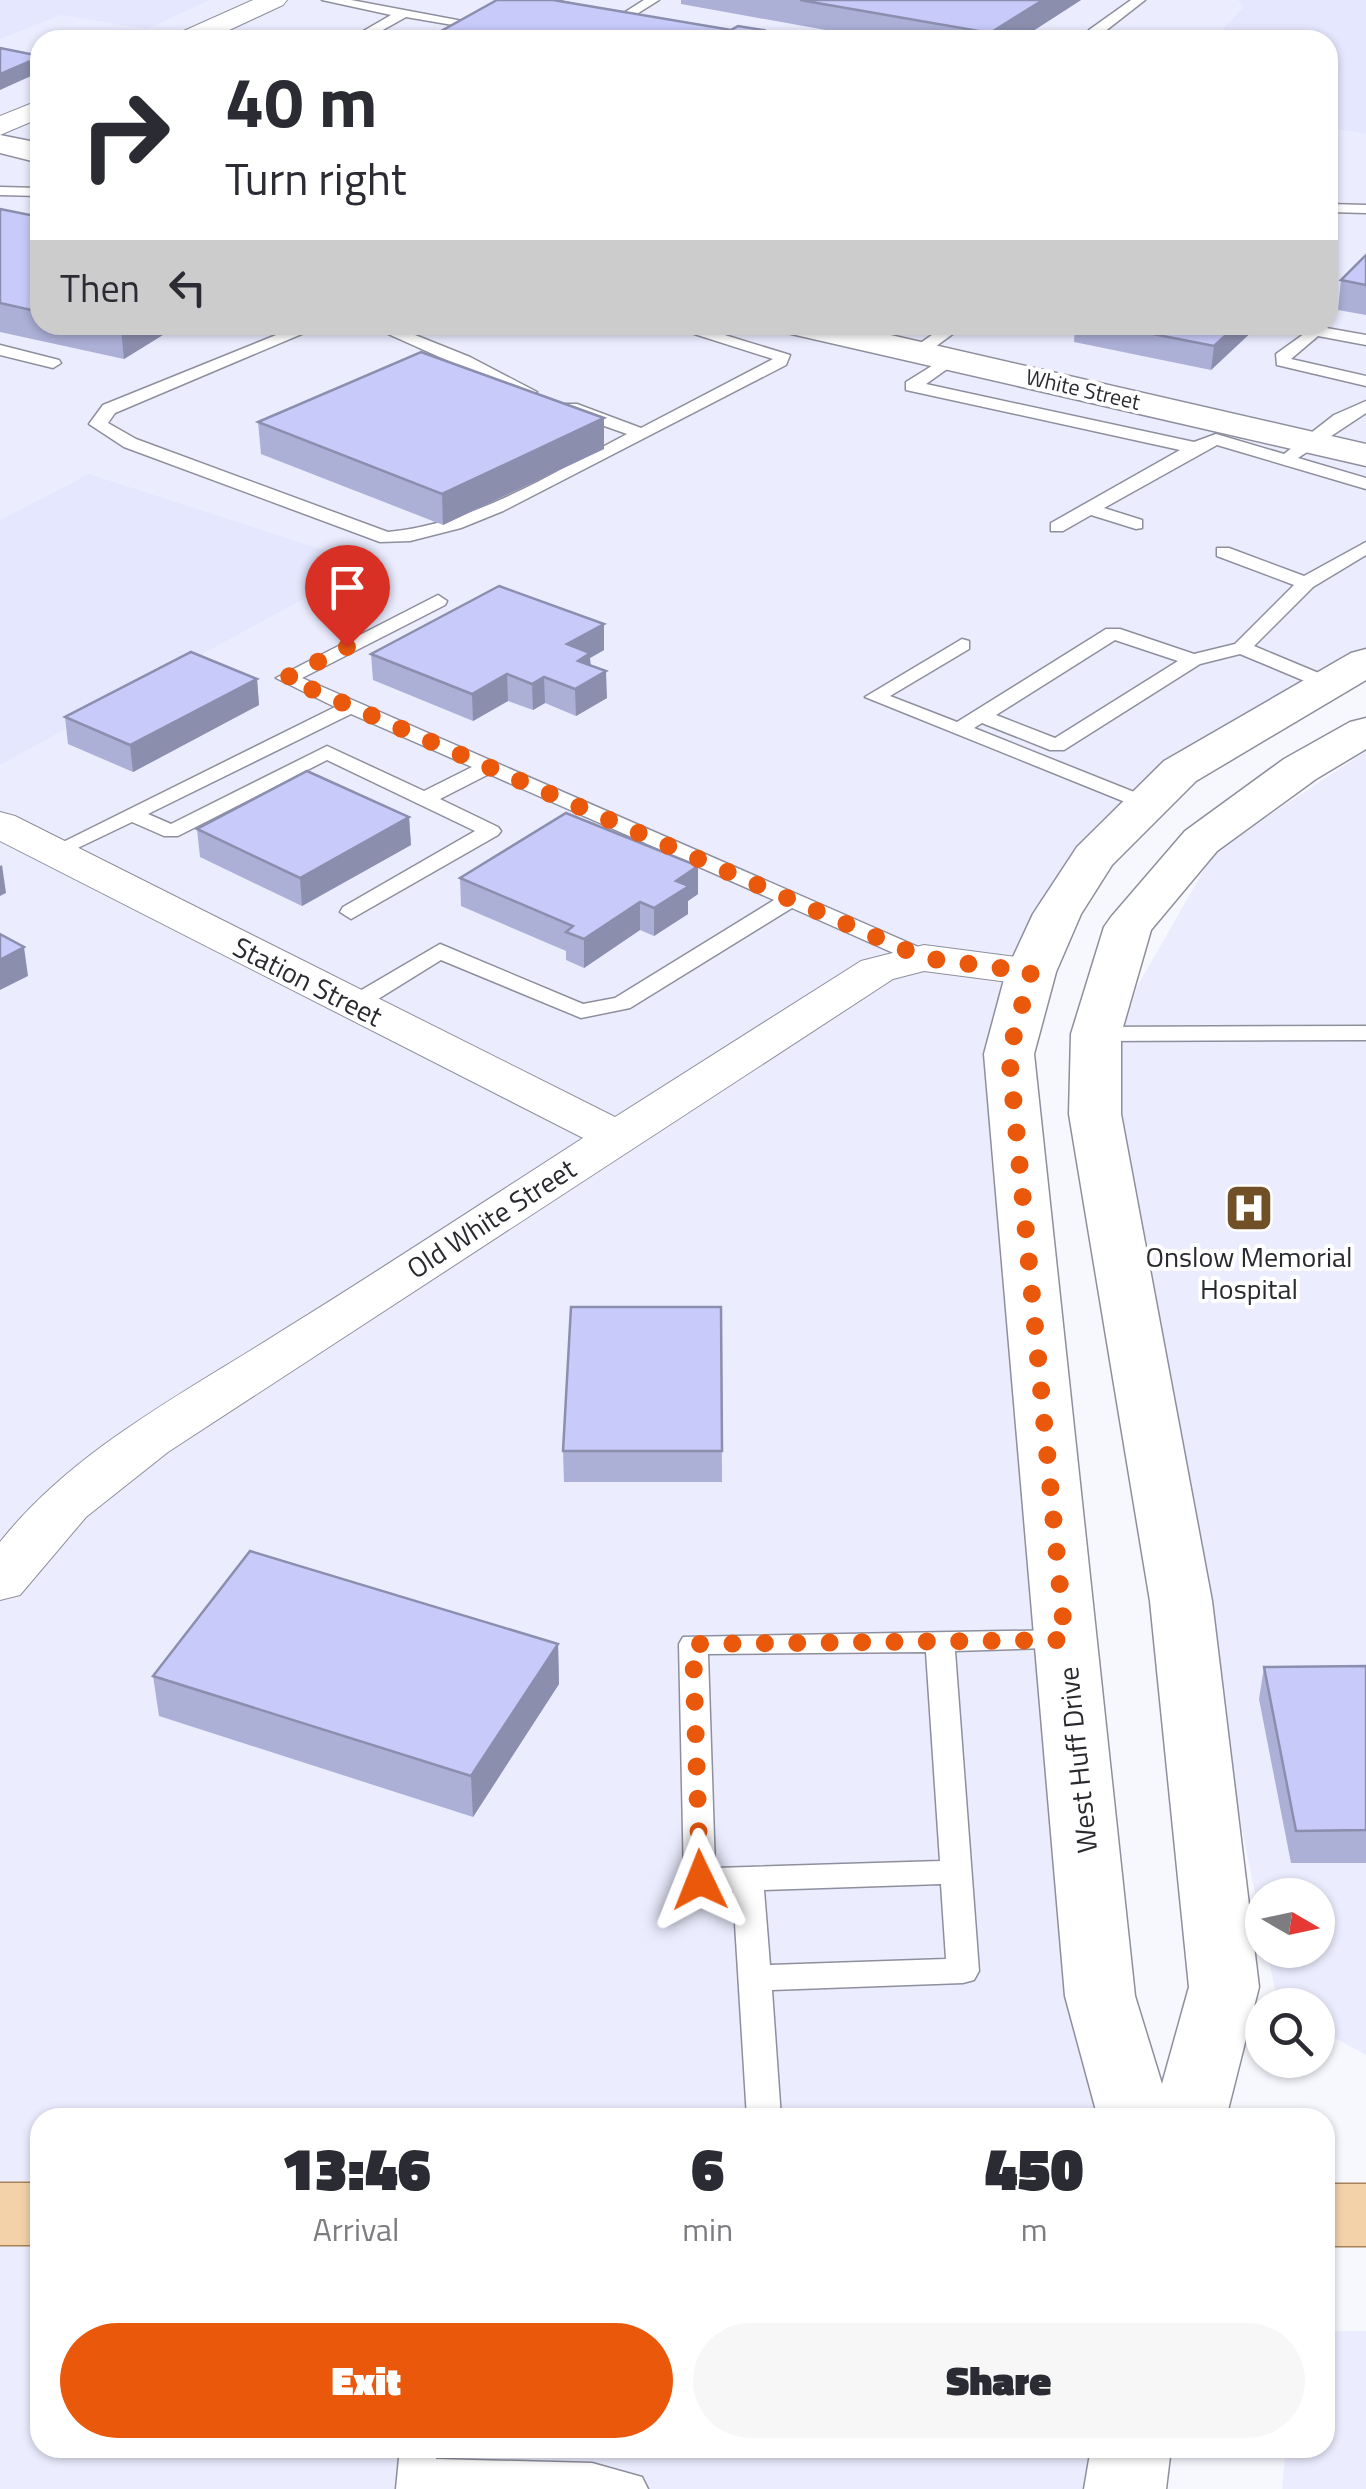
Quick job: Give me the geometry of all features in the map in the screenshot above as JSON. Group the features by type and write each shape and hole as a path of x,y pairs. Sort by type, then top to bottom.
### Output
{"main road":[{"path":"0,2214 30,2214"},
{"path":"1335,2214 1366,2214"}],"street":[{"path":"208,30 274,0"},
{"path":"0,126 30,112"},
{"path":"0,144 30,151"},
{"name":"White Street","path":"871,335 942,345 1297,450 1366,455"},
{"name":"West Huff Drive","path":"1132,2108 1100,1996 1009,1054 1031,972 1057,914 1094,858 1180,770 1346,673"},
{"path":"1192,2108 1224,1987 1181,1601 1095,1114 1096,1034 1128,928 1201,840 1300,769 1366,731"},
{"name":"Station Street","path":"0,825 616,1136"},
{"name":"Old White Street","path":"0,1581 16,1556 99,1475 877,970 924,958 1031,972"},
{"path":"1125,2489 1130,2458"}],"lane":[{"path":"328,0 482,26"},
{"path":"534,0 624,18 654,0"},
{"path":"1099,30 1139,0"},
{"path":"372,30 404,13"},
{"path":"0,191 30,192"},
{"path":"1338,209 1366,210"},
{"path":"290,335 110,409 98,424 130,443 386,538 420,536 455,527 780,362 782,355 733,335"},
{"path":"401,335 464,360 502,382 642,434"},
{"path":"1311,335 1282,357 1284,362 1366,381"},
{"path":"1338,335 1366,340"},
{"path":"942,345 912,386 1196,448"},
{"path":"0,350 54,363"},
{"path":"1297,450 1366,406"},
{"path":"1057,527 1216,439 1297,450 1366,484"},
{"path":"1089,509 1136,524"},
{"path":"1242,648 1306,583 1366,548"},
{"path":"1223,552 1306,583"},
{"path":"438,600 286,678 924,958"},
{"path":"958,730 1113,633 1193,660"},
{"path":"962,645 876,697 1146,804"},
{"path":"980,716 1057,746 1193,660 1242,648 1346,673"},
{"path":"54,852 350,707"},
{"path":"292,736 491,831 351,912"},
{"path":"131,814 170,832 327,752"},
{"path":"426,798 488,766"},
{"path":"354,1004 440,951 582,1011 622,1003 790,900"},
{"path":"1096,1034 1366,1033"},
{"path":"955,1872 700,1880 693,1644 1065,1640"},
{"path":"754,1978 962,1971 940,1641"},
{"path":"748,1879 763,2108"},
{"path":"416,2471 564,2483 620,2482 629,2489"}],"shaded area":[{"path":"0,0 1237,0 1244,6 1221,30 30,30 30,335 1338,335 1338,130 1366,134 1366,662 1300,698 1094,857 1009,1054 1134,2108 30,2108 30,2458 1133,2458 1128,2489 0,2489"},
{"path":"0,0 210,0 147,29 61,15 0,39"},
{"path":"1237,0 1366,0 1366,134 1338,130 1338,30 1221,30 1244,6"},
{"path":"89,474 367,564 0,765 0,520"},
{"name":"Onslow Memorial Hospital","path":"1366,751 1366,2055 1335,2038 1335,1988 1275,1988 1271,1968 1335,1968 1335,1878 1252,1878 1190,1570 1109,1071 1137,987 1214,852"},
{"path":"1335,2331 1366,2331 1366,2489 1282,2489 1285,2458 1335,2458"}],"building":[{"path":"497,0 553,0 731,30 443,30"},
{"path":"800,0 1043,0 995,30 973,30"},
{"path":"738,26 763,30 731,30"},
{"path":"0,48 30,54 30,61 0,74"},
{"path":"0,209 30,215 30,310 0,303"},
{"path":"1366,255 1366,285 1341,280"},
{"path":"1158,335 1226,335 1214,346"},
{"path":"421,352 604,418 442,494 258,422"},
{"path":"499,586 604,624 567,644 590,653 578,661 606,671 575,689 544,677 532,684 507,674 472,694 371,654"},
{"path":"191,652 257,679 130,745 65,717"},
{"path":"307,771 409,817 300,878 197,829"},
{"path":"566,813 698,866 676,881 689,886 654,908 640,902 584,939 566,932 573,926 460,878"},
{"path":"0,934 24,947 0,960"},
{"path":"571,1307 721,1307 722,1451 563,1451"},
{"path":"250,1551 558,1644 471,1776 153,1676"},
{"path":"1366,1666 1366,1830 1296,1831 1264,1667"}],"place":[{"name":"Onslow Memorial Hospital","path":"1249,1208"}],"route":[{"path":"347,647 286,678 924,958 1031,972 1009,1054 1065,1640 693,1644 700,1880"}]}
